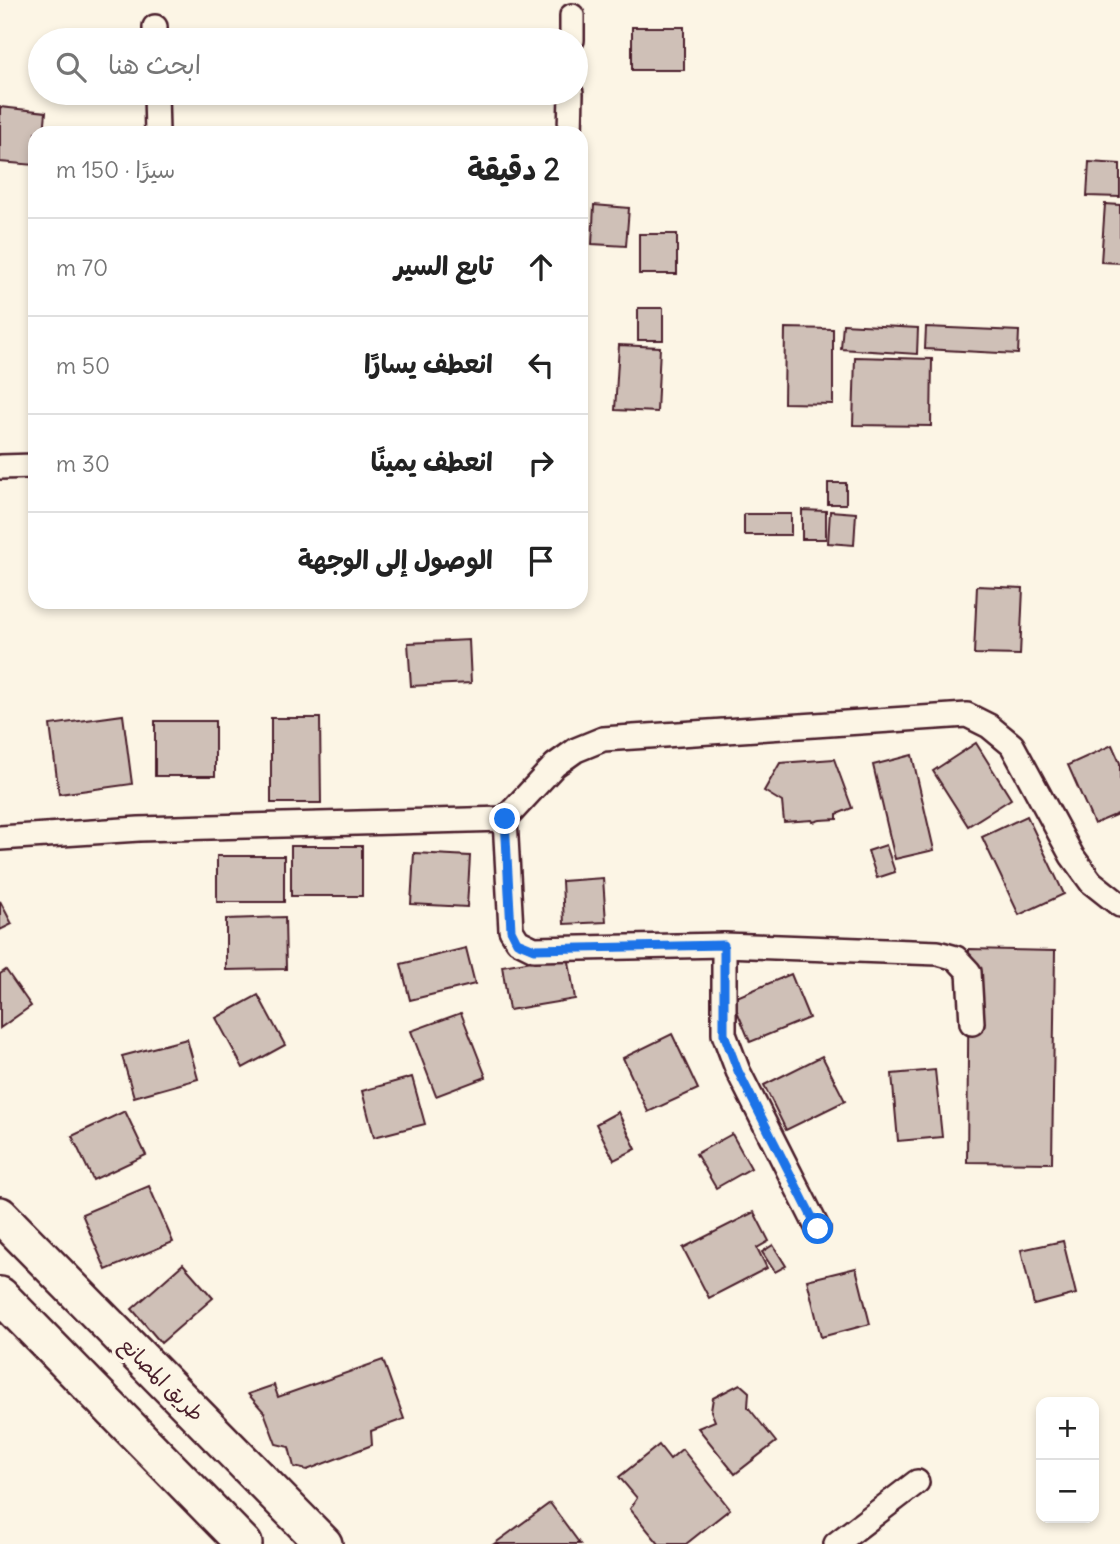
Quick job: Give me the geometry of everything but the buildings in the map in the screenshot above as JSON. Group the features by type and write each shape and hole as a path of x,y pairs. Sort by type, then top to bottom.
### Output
{"main road":[{"name":"طريق المصانع","path":"0,1215 324,1544"},
{"path":"0,1295 244,1544"}],"street":[{"path":"572,16 572,28"},
{"path":"156,105 157,126"},
{"path":"570,126 571,105"},
{"path":"0,467 28,466"},
{"path":"0,838 152,829 505,819 555,765 576,750 603,739 967,715 989,726 1012,746 1073,856 1091,883 1120,905"},
{"path":"505,819 511,930 517,942 534,949 724,945 938,953 956,958 969,972 972,1023"},
{"path":"724,945 724,1034 738,1071 818,1229"},
{"path":"836,1544 917,1482"}],"route":[{"path":"505,819 511,930 517,942 534,949 724,945 724,1034 738,1071 818,1229"}]}
